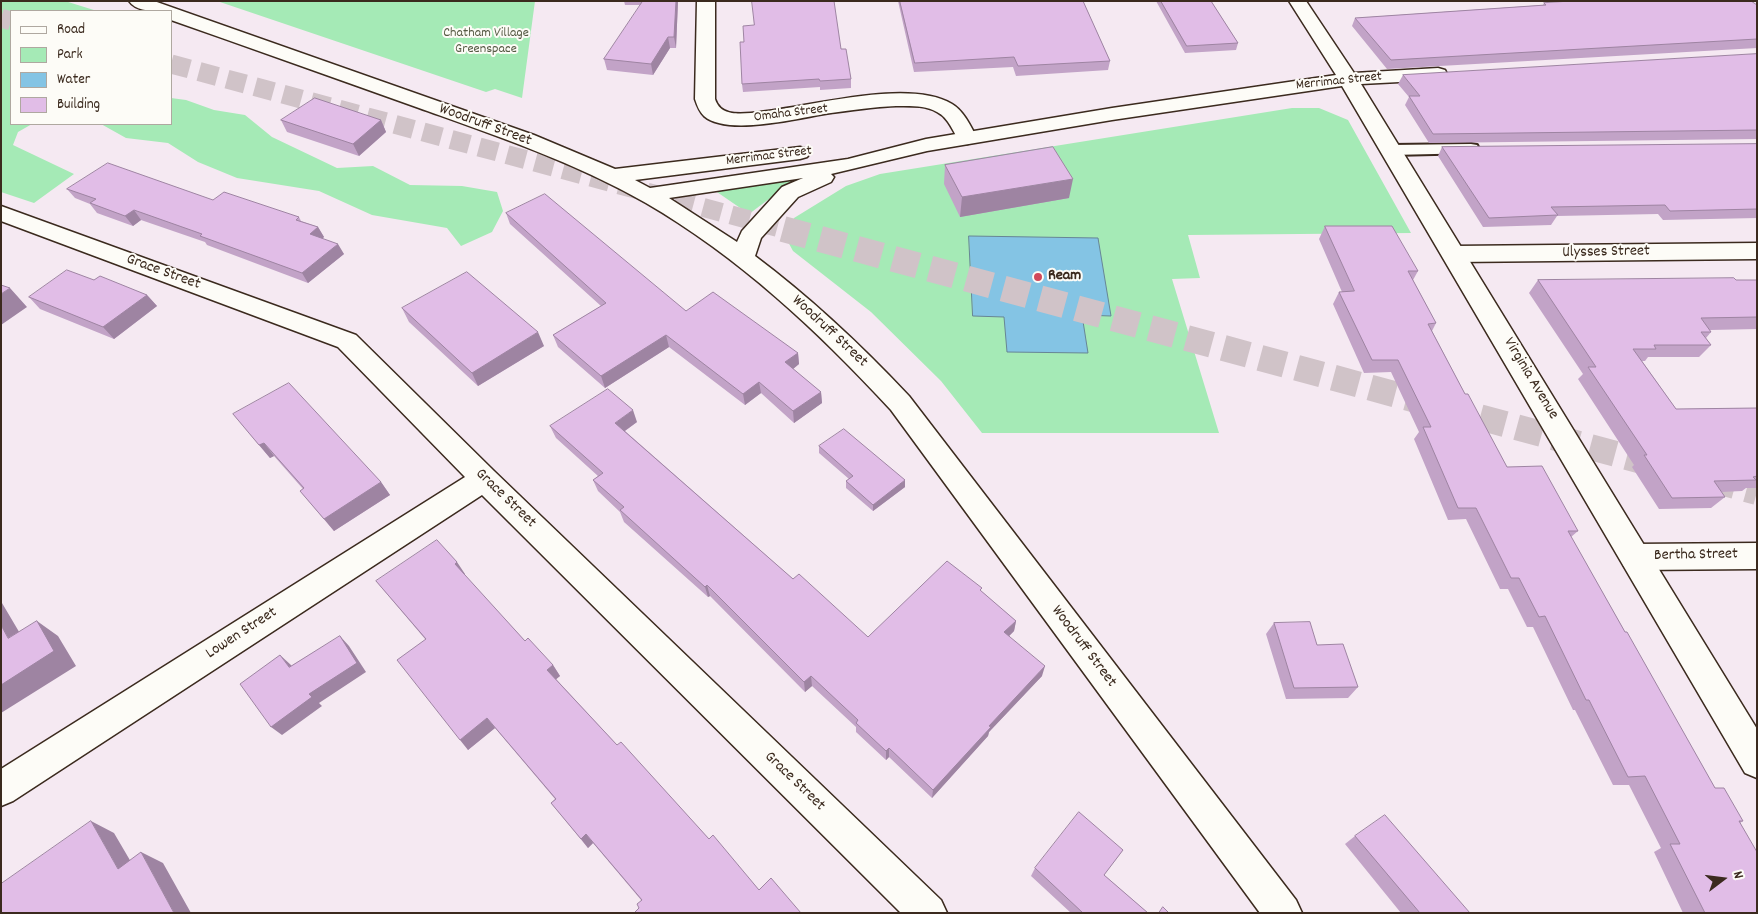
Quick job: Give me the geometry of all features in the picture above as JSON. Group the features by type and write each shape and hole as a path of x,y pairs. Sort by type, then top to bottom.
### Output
{"street":[{"path":"137,1 162,10"},
{"name":"Omaha Street","path":"706,1 705,99 708,108 714,114 724,118 749,119 871,103 918,100 944,107 954,115 967,138"},
{"name":"Virginia Avenue","path":"1297,1 1348,79 1455,254 1757,761"},
{"name":"Woodruff Street","path":"172,14 533,143 612,176 700,228 791,295 865,364 900,403 1283,913"},
{"name":"Merrimac Street","path":"647,195 848,164 926,145 967,138 1348,79 1454,73"},
{"name":"Merrimac Street","path":"612,176 775,157 857,145 926,145"},
{"path":"743,258 750,236 790,192 848,164"},
{"name":"Grace Street","path":"1,214 347,341 484,478 928,913"},
{"name":"Ulysses Street","path":"1455,254 1757,251"},
{"name":"Lowen Street","path":"1,789 484,478"},
{"name":"Bertha Street","path":"1635,557 1757,556"}],"lane":[{"path":"1392,150 1492,149"}],"green space":[{"path":"1,1 65,1 94,10 10,10 10,125 30,125 18,132 13,145 74,174 34,203 1,192"},
{"name":"Chatham Village Greenspace","path":"217,1 535,1 522,98 495,89 486,92"},
{"path":"172,98 186,100 214,110 245,115 272,137 337,168 373,166 410,185 462,186 497,192 503,211 492,232 461,246 447,228 372,215 319,191 237,178 198,162 168,143 126,138 103,125 172,125"},
{"path":"1292,108 1319,108 1348,120 1411,233 1188,235 1200,278 1172,279 1219,433 982,433 941,381 871,312 793,251 786,238 794,218 846,186 880,174"},
{"path":"797,178 749,214 714,190"}],"water":[{"name":"Ream","path":"969,236 1098,238 1111,316 1082,315 1088,353 1007,352 1004,317 973,316"}],"building":[{"path":"643,1 676,1 674,37 668,37 651,64 604,59"},
{"path":"752,1 834,1 841,49 846,49 851,79 742,84 740,42 744,42 743,26 754,25"},
{"path":"900,1 1083,1 1110,61 1018,66 1014,57 915,63"},
{"path":"1161,1 1211,1 1238,43 1187,46"},
{"path":"1571,1 1751,1 1757,5 1757,39 1391,60 1355,18 1546,5 1544,3"},
{"path":"1757,54 1757,130 1433,134 1409,96 1420,96 1403,75"},
{"path":"315,98 381,120 353,144 281,120"},
{"path":"1757,144 1757,209 1670,211 1665,205 1551,207 1558,215 1489,218 1442,147"},
{"path":"1053,147 1073,179 962,197 945,165"},
{"path":"108,163 213,200 224,192 299,217 296,220 318,227 310,234 338,244 302,273 134,210 125,216 90,203 96,199 67,189"},
{"path":"545,194 686,311 713,292 798,353 785,362 821,392 793,411 759,382 743,394 666,335 601,376 553,335 606,303 506,213"},
{"path":"1325,226 1392,226 1418,271 1408,271 1436,323 1428,324 1507,467 1542,466 1578,531 1568,531 1625,632 1627,632 1715,788 1724,788 1743,821 1739,821 1757,852 1757,913 1705,913 1670,844 1680,844 1645,776 1628,777 1589,700 1586,700 1545,616 1539,617 1519,578 1511,578 1476,508 1458,508 1423,427 1431,427 1398,360 1372,360 1339,292 1354,291"},
{"path":"67,270 94,280 100,276 147,295 103,327 29,297"},
{"path":"467,272 538,332 472,373 402,308"},
{"path":"1734,278 1736,280 1757,280 1757,317 1701,318 1711,332 1701,332 1711,345 1654,345 1656,349 1633,349 1676,409 1757,408 1757,476 1753,477 1756,480 1714,481 1725,497 1672,498 1644,455 1647,455 1588,367 1596,367 1538,280"},
{"path":"1,285 10,288 1,294"},
{"path":"289,383 381,482 324,519 300,491 304,488 264,443 259,445 233,414"},
{"path":"608,389 633,410 615,423 793,579 799,574 868,637 947,561 982,588 980,590 1016,621 1004,632 1045,666 933,790 889,748 886,751 856,723 858,720 811,676 804,682 707,585 705,587 620,510 624,507 593,480 603,473 550,426"},
{"path":"844,429 905,480 873,505 846,481 853,476 819,446"},
{"path":"437,540 457,562 455,564 525,641 528,638 553,665 547,670 617,745 621,742 709,839 713,835 759,890 771,878 801,913 634,913 639,908 637,904 642,900 586,834 581,839 551,803 556,799 487,718 460,740 397,660 426,639 376,581"},
{"path":"37,621 54,651 1,685 1,625 8,638"},
{"path":"1310,622 1317,645 1343,644 1358,687 1294,688 1274,623"},
{"path":"340,636 357,663 309,694 312,697 271,727 240,684 280,655 289,667"},
{"path":"1079,812 1123,850 1104,875 1148,913 1083,913 1035,868"},
{"path":"1385,815 1470,913 1420,913 1355,836"},
{"path":"91,821 118,869 141,852 174,913 2,913 1,884"},
{"path":"1163,907 1169,913 1159,913"}],"tunnel":[{"path":"1,18 10,21"},
{"path":"172,64 787,230"},
{"path":"783,229 1664,467"},
{"path":"1710,479 1757,492"}],"place":[{"name":"Ream","path":"1038,277"}]}
